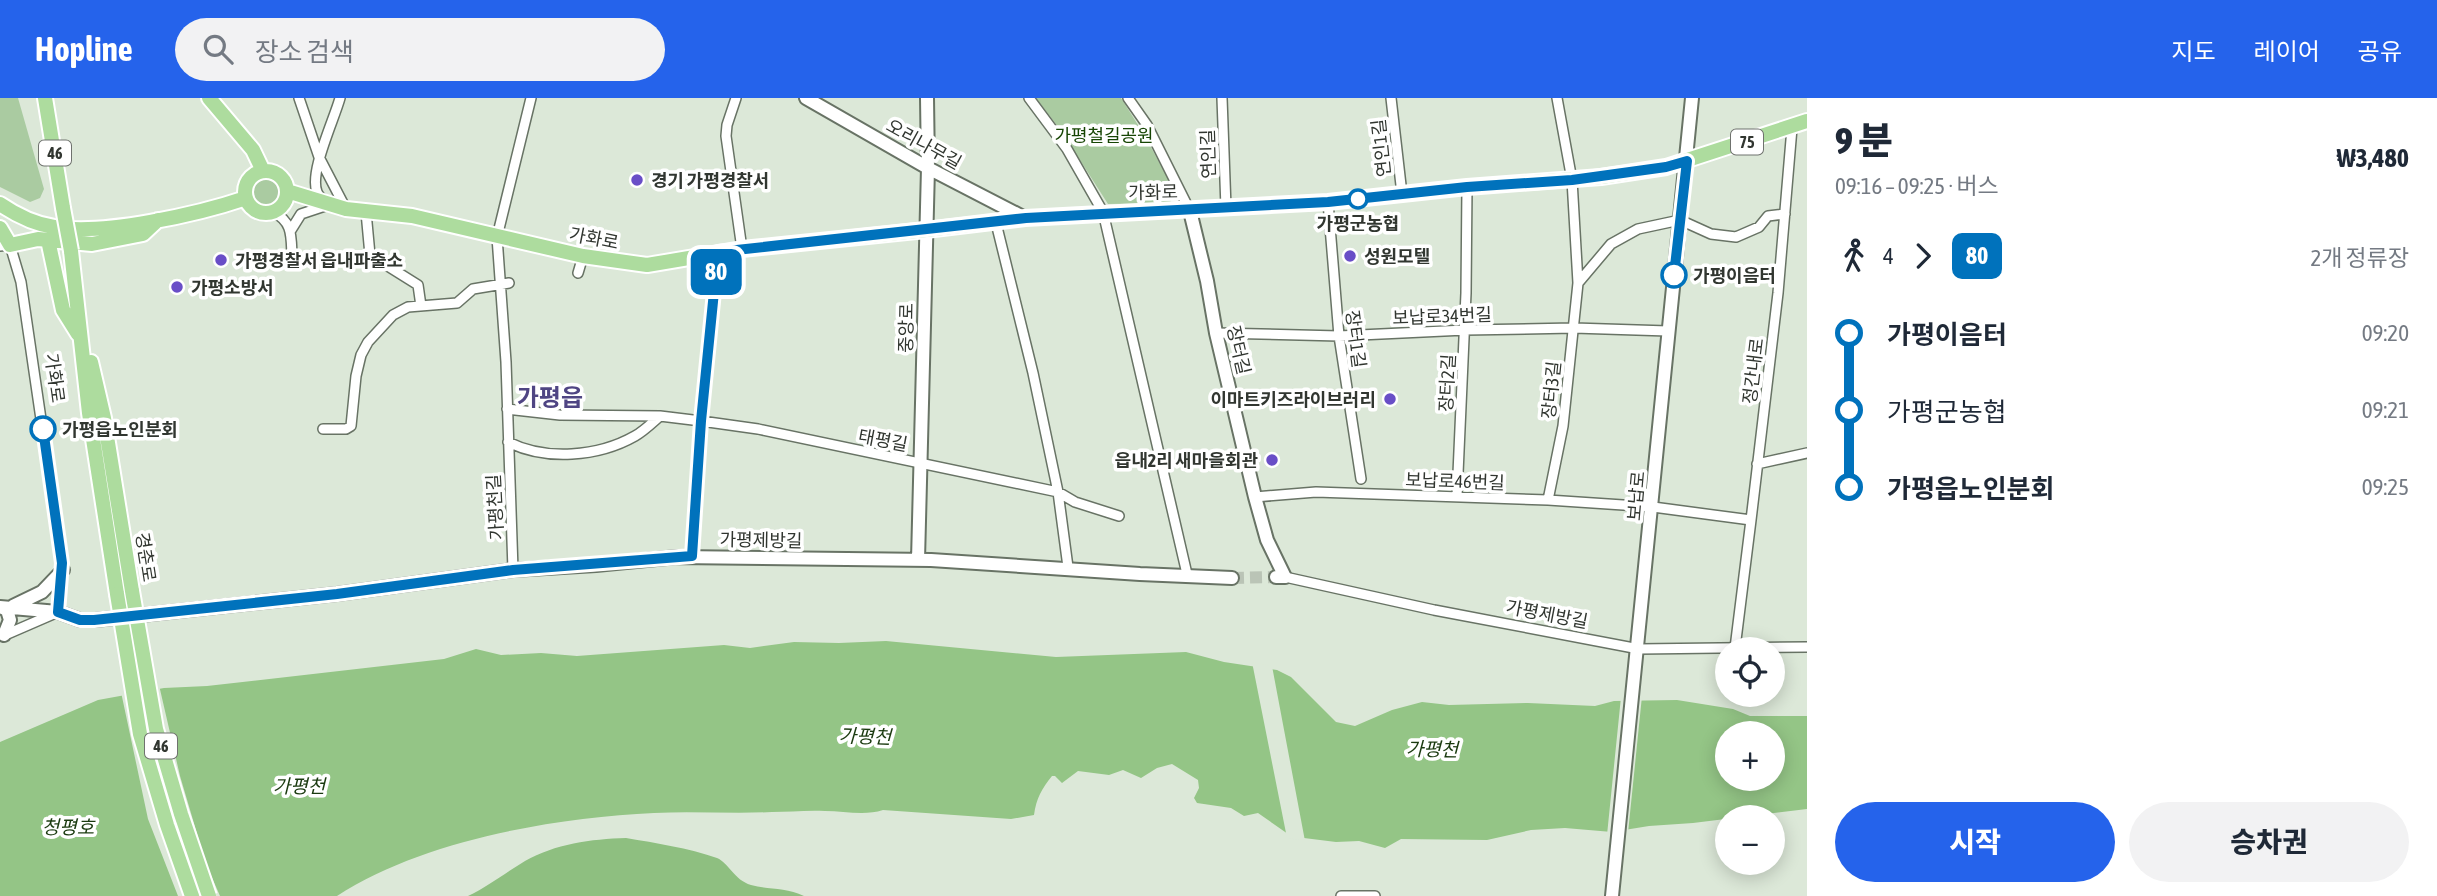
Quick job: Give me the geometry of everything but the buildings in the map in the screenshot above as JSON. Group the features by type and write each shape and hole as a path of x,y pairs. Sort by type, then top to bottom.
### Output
{"main road":[{"name":"경춘로","path":"46,98 71,251 89,413 124,593 156,729 209,896"},
{"path":"209,98 253,150 262,171"},
{"name":"가화로","path":"277,209 295,202 412,216 583,256 647,265 742,249 1026,218 1328,202 1467,187 1572,180 1666,167 1807,121"},
{"path":"262,171 274,172 287,188 277,209 257,211 246,198 248,181 262,171"},
{"name":"가화로","path":"287,188 328,205"},
{"path":"0,204 35,222 69,229 104,228 159,219 218,208 246,198"},
{"path":"0,228 5,245 38,239 92,244 142,234 159,219"},
{"path":"48,240 63,310 82,339"},
{"name":"경춘로","path":"78,303 104,418 140,734 167,825 192,896"}],"street":[{"path":"299,98 319,157 346,209"},
{"path":"291,230 301,214 328,205 317,192 316,182 319,157 340,98"},
{"path":"497,236 531,98"},
{"path":"736,98 726,136 742,249"},
{"name":"오리나무길","path":"806,98 928,168 1026,218"},
{"name":"중앙로","path":"918,560 928,168 927,98"},
{"path":"1029,98 1067,149 1103,212 1186,574"},
{"path":"1128,98 1147,125 1190,211"},
{"name":"연인길","path":"1222,98 1226,208"},
{"name":"연인1길","path":"1391,98 1402,194"},
{"name":"장터3길","path":"1548,500 1563,426 1578,283 1572,180 1557,98"},
{"name":"보납로","path":"1612,896 1639,649 1692,98"},
{"name":"정간내로","path":"1736,637 1758,464 1792,128"},
{"path":"287,188 305,189 316,182"},
{"name":"장터2길","path":"1457,496 1465,330 1467,187"},
{"name":"장터1길","path":"1328,202 1339,336 1361,479"},
{"path":"277,209 291,230 292,257"},
{"name":"장터길","path":"1190,211 1255,497"},
{"path":"366,212 370,255 418,285 421,306"},
{"path":"1578,283 1597,259 1619,238 1638,229 1680,220 1712,234 1736,237 1759,227 1768,216 1785,214"},
{"path":"996,223 1058,492 1068,567"},
{"name":"가평천길","path":"497,236 505,283 513,570"},
{"name":"가화로","path":"5,245 21,282 63,566 58,612"},
{"path":"692,556 701,421 718,252"},
{"path":"578,273 583,256"},
{"path":"323,429 349,428 357,366 368,342 379,327 400,310 457,303 472,289 505,283"},
{"name":"보납로34번길","path":"1216,333 1339,336 1574,328 1668,331"},
{"path":"507,409 560,415 660,416"},
{"path":"508,442 544,453 565,455 594,451 634,437 660,416"},
{"name":"태평길","path":"660,416 758,429 1058,492 1075,502 1119,516"},
{"path":"1758,464 1807,453"},
{"name":"보납로46번길","path":"1255,497 1316,492 1548,500 1653,507"},
{"name":"가평제방길","path":"1255,497 1280,577 1639,649 1715,648"},
{"path":"1653,507 1751,520"},
{"name":"가평제방길","path":"4,607 58,612 80,620 94,620 302,598 513,570 692,556 918,560 1232,578"},
{"path":"2,636 10,620 4,607 42,592 63,566"},
{"path":"2,636 58,612"},
{"name":"가평제방길","path":"1785,647 1807,647"},
{"path":"1340,896 1374,896"}],"green space":[{"path":"0,98 18,98 44,189 40,198 30,202 0,187"},
{"name":"가평철길공원","path":"1036,98 1121,98 1175,192 1170,203 1108,204 1062,132"},
{"path":"267,177 277,182 282,192 277,202 267,207 257,202 252,192 257,182"}],"shaded area":[{"path":"626,838 717,858 745,883 804,896 468,896 525,861 549,850 587,841"}],"water":[{"name":"가평천","path":"886,641 1056,657 1186,652 1224,662 1277,670 1291,677 1336,722 1355,726 1392,710 1422,702 1449,705 1528,703 1595,706 1614,701 1677,700 1733,709 1750,716 1807,716 1807,809 1785,812 1785,805 1715,805 1715,820 1612,832 1565,828 1531,830 1487,840 1401,839 1385,848 1359,841 1336,842 1296,837 1258,813 1244,816 1231,808 1197,803 1194,798 1199,788 1198,780 1172,764 1157,768 1141,778 1123,770 1109,775 1078,771 1062,783 1052,776 1040,794 1034,815 1011,819 883,810 862,813 669,812 574,820 490,835 448,846 371,877 337,896 0,896 0,742 98,700 164,688 207,686 444,659 476,649 501,655 541,653 577,656 724,645 750,648 794,642"}],"pier":[{"path":"1252,662 1272,666 1305,841 1287,838"},
{"path":"159,685 180,776 206,864 220,896 178,896 148,819 121,692"},
{"path":"1642,696 1628,833 1607,835 1621,697"}],"tunnel":[{"path":"1232,578 1276,577"}],"bus line":[{"name":"80","path":"43,429 63,570 58,612 80,620 128,617 154,612 337,594 513,570 692,556 701,421 718,252 1026,218 1328,202 1467,187 1572,180 1666,167 1687,161 1674,275"}],"place":[{"name":"경기 가평경찰서","path":"637,180"},
{"name":"가평군농협","path":"1358,199"},
{"name":"성원모텔","path":"1350,256"},
{"name":"가평경찰서 읍내파출소","path":"221,260"},
{"name":"가평이음터","path":"1674,275"},
{"name":"가평소방서","path":"177,287"},
{"name":"이마트키즈라이브러리","path":"1390,399"},
{"name":"가평읍노인분회","path":"43,429"},
{"name":"읍내2리 새마을회관","path":"1272,460"}],"district":[{"name":"가평읍","path":"550,397"}],"water label":[{"name":"청평호","path":"68,827"}]}
